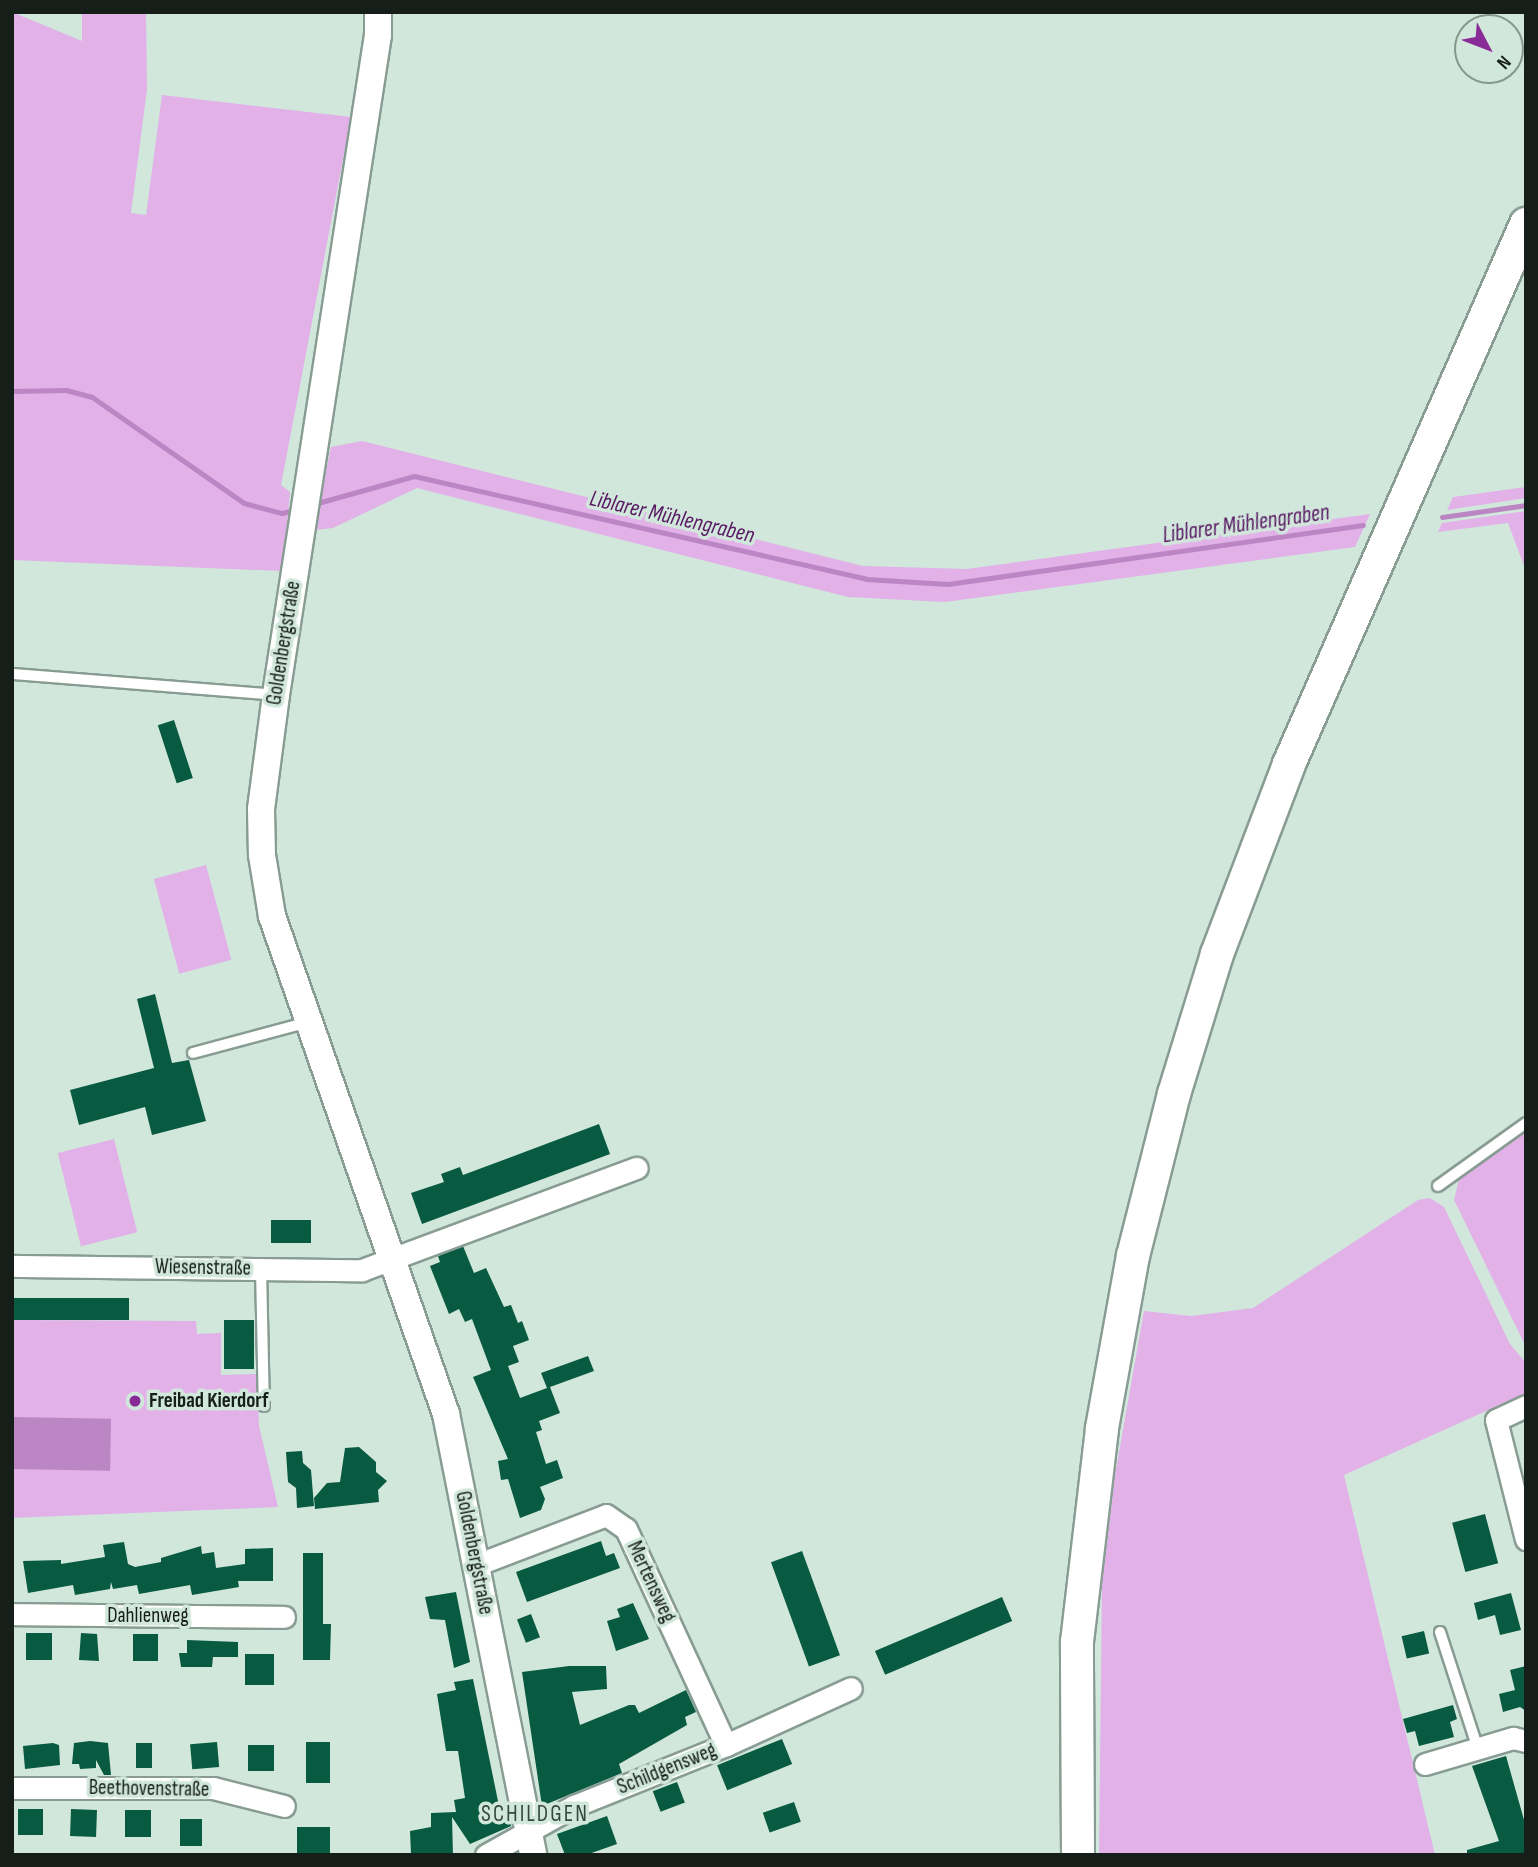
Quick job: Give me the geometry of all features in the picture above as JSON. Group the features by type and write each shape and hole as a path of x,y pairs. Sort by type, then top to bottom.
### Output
{"main road":[{"path":"1078,1855 1077,1642 1102,1427 1133,1256 1174,1094 1217,954 1289,764 1526,224"}],"street":[{"name":"Goldenbergstraße","path":"378,12 378,35 276,695 261,809 262,855 272,916 311,1021 446,1414 530,1843"},
{"path":"392,1258 637,1168"},
{"name":"Wiesenstraße","path":"12,1266 362,1270 392,1258"},
{"path":"1526,1406 1496,1420 1526,1539"},
{"name":"Mertensweg","path":"476,1565 606,1515 626,1528 726,1745"},
{"name":"Dahlienweg","path":"12,1614 284,1617"},
{"name":"Schildgensweg","path":"486,1855 530,1843 574,1806 726,1745 851,1688"},
{"path":"1425,1764 1513,1738 1526,1741"},
{"name":"Beethovenstraße","path":"12,1788 213,1788 284,1806"}],"lane":[{"path":"12,674 276,695"},
{"path":"193,1053 311,1021"},
{"path":"1438,1186 1526,1123"},
{"path":"261,1268 264,1406"},
{"path":"1440,1632 1478,1749"}],"shaded area":[{"path":"12,12 82,41 82,12 146,12 147,89 131,213 146,215 162,95 351,117 281,485 290,492 283,571 12,560"},
{"path":"362,441 863,566 967,569 1370,514 1355,547 945,602 848,597 417,488 333,528 314,530 331,447"},
{"path":"1526,487 1526,498 1447,510 1453,497"},
{"path":"1526,511 1526,571 1508,523 1438,532 1442,523"},
{"path":"206,865 231,960 179,974 154,879"},
{"path":"1526,1129 1526,1347 1454,1200 1459,1179"},
{"path":"114,1139 137,1232 81,1246 58,1153"},
{"path":"1430,1198 1444,1207 1510,1344 1526,1363 1526,1393 1344,1475 1435,1855 1099,1855 1102,1585 1115,1475 1144,1311 1191,1316 1253,1308 1418,1200"},
{"name":"Freibad Kierdorf","path":"12,1320 196,1321 197,1334 221,1333 221,1375 257,1374 259,1426 278,1507 12,1518"},
{"path":"12,1417 111,1419 110,1471 12,1469"}],"building":[{"path":"174,720 193,778 177,783 158,725"},
{"path":"155,994 172,1063 189,1060 206,1121 152,1135 145,1107 79,1125 70,1090 154,1068 137,999"},
{"path":"599,1124 610,1154 422,1224 411,1193 444,1182 441,1174 460,1167 463,1175"},
{"path":"271,1220 311,1220 311,1243 271,1243"},
{"path":"463,1246 474,1273 486,1268 504,1307 511,1305 518,1323 522,1321 529,1340 513,1346 519,1362 508,1366 520,1398 547,1388 541,1373 588,1356 594,1371 550,1387 560,1413 539,1421 542,1430 536,1432 546,1464 557,1460 563,1478 540,1487 545,1499 541,1510 520,1518 508,1479 501,1480 498,1461 508,1459 473,1377 491,1370 472,1319 465,1322 459,1309 449,1314 430,1266 440,1262 438,1256"},
{"path":"12,1298 129,1298 129,1320 12,1320"},
{"path":"224,1320 254,1320 254,1369 224,1369"},
{"path":"359,1447 376,1462 376,1472 387,1481 378,1490 379,1502 315,1509 314,1498 327,1483 340,1482 345,1448"},
{"path":"302,1451 303,1463 311,1470 314,1506 297,1508 296,1488 288,1482 286,1452"},
{"path":"1485,1514 1498,1563 1465,1572 1452,1523"},
{"path":"601,1541 606,1556 614,1553 620,1568 527,1602 516,1572"},
{"path":"124,1542 128,1564 135,1567 161,1562 161,1558 201,1546 202,1554 214,1552 216,1568 245,1564 245,1549 273,1548 273,1581 238,1581 239,1587 192,1595 190,1585 139,1594 137,1585 113,1589 111,1582 110,1589 75,1595 73,1585 28,1593 23,1561 61,1560 61,1564 105,1557 103,1545"},
{"path":"802,1551 840,1655 809,1667 771,1562"},
{"path":"303,1553 323,1553 323,1624 331,1624 330,1660 303,1660"},
{"path":"456,1592 470,1662 454,1668 445,1620 430,1619 425,1597"},
{"path":"1511,1593 1521,1630 1500,1635 1495,1615 1478,1620 1474,1603"},
{"path":"1002,1597 1012,1621 885,1675 875,1651"},
{"path":"633,1603 649,1639 616,1651 607,1621 620,1617 617,1609"},
{"path":"531,1614 540,1637 526,1643 517,1619"},
{"path":"1424,1631 1429,1653 1407,1659 1402,1636"},
{"path":"26,1633 52,1633 52,1660 26,1660"},
{"path":"81,1633 97,1634 99,1661 79,1660"},
{"path":"133,1634 158,1634 158,1661 133,1661"},
{"path":"187,1640 238,1642 238,1657 213,1657 212,1667 181,1667 179,1653 187,1653"},
{"path":"245,1654 274,1654 274,1685 245,1685"},
{"path":"569,1666 606,1666 607,1689 572,1692 580,1725 629,1705 635,1705 639,1713 686,1690 696,1712 685,1717 687,1725 619,1764 622,1773 542,1806 522,1672"},
{"path":"1526,1666 1526,1711 1520,1707 1503,1712 1499,1694 1515,1690 1510,1670"},
{"path":"473,1679 499,1806 507,1804 511,1826 470,1844 452,1817 453,1855 411,1855 410,1831 431,1827 431,1813 456,1812 454,1800 465,1798 458,1751 446,1751 437,1694 456,1690 454,1682"},
{"path":"1453,1705 1457,1719 1450,1722 1454,1737 1419,1746 1415,1731 1407,1733 1403,1719"},
{"path":"782,1739 792,1764 727,1790 717,1765"},
{"path":"217,1742 219,1767 192,1769 190,1744"},
{"path":"306,1742 330,1742 330,1783 306,1783"},
{"path":"53,1743 59,1745 60,1765 25,1769 23,1746"},
{"path":"74,1743 108,1743 111,1775 104,1775 96,1760 96,1768 80,1769 79,1764 72,1764"},
{"path":"136,1743 152,1743 152,1768 136,1768"},
{"path":"248,1745 274,1745 274,1771 248,1771"},
{"path":"1506,1756 1526,1827 1526,1855 1467,1855 1467,1850 1499,1841 1472,1766"},
{"path":"677,1782 685,1803 661,1812 653,1791"},
{"path":"794,1802 801,1822 770,1833 763,1813"},
{"path":"18,1809 43,1809 43,1835 18,1835"},
{"path":"71,1809 97,1810 96,1837 70,1836"},
{"path":"125,1810 151,1810 151,1837 125,1837"},
{"path":"607,1816 617,1844 586,1855 565,1855 557,1834"},
{"path":"180,1819 202,1819 202,1846 180,1846"},
{"path":"297,1827 330,1827 330,1855 297,1855"}],"waterway":[{"name":"Liblarer Mühlengraben","path":"12,391 66,390 92,397 244,503 282,513 298,509"},
{"name":"Liblarer Mühlengraben","path":"314,504 414,476 866,579 948,584 1363,525"},
{"name":"Liblarer Mühlengraben","path":"1442,517 1526,505"}],"place":[{"name":"Freibad Kierdorf","path":"135,1401"}],"district":[{"name":"SCHILDGEN","path":"535,1814"}]}
